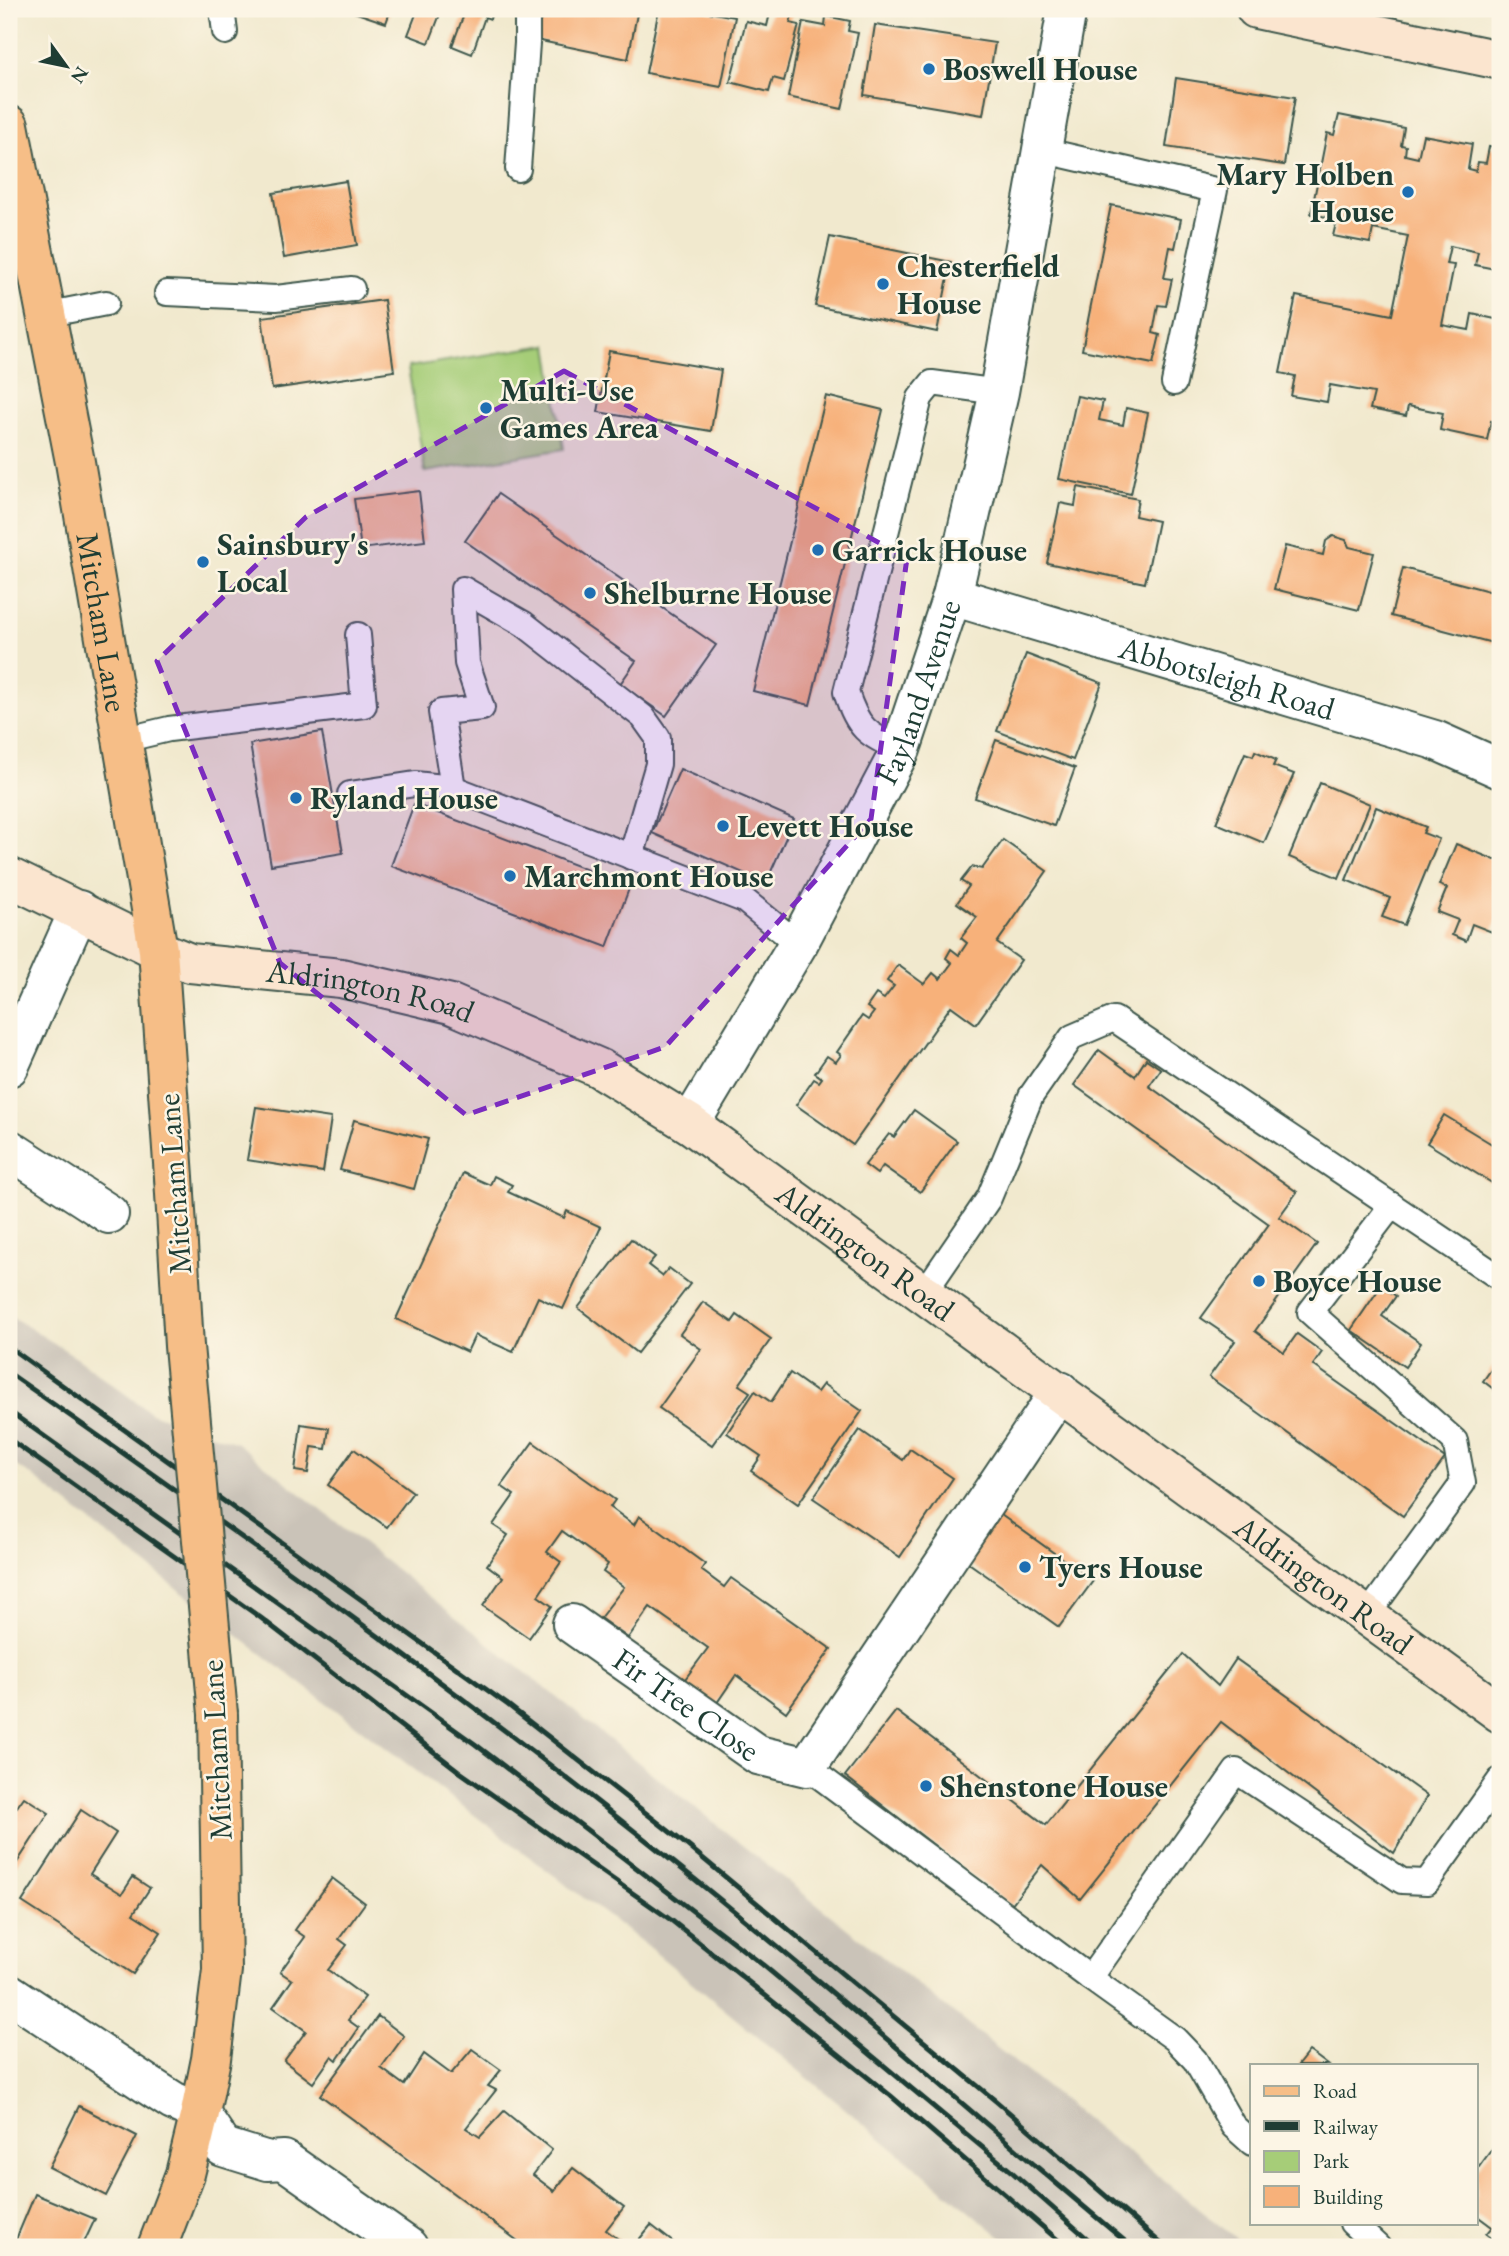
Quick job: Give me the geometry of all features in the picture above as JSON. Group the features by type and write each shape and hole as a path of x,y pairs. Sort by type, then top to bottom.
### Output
{"main road":[{"name":"Mitcham Lane","path":"9,125 17,216 45,315 75,462 158,950 184,1346 218,1714 222,1970 211,2059 200,2113 185,2174 157,2247"}],"street":[{"name":"Fayland Avenue","path":"690,1124 798,944 901,749 952,596 999,392 1067,9"},
{"path":"1256,9 1500,60"},
{"name":"Abbotsleigh Road","path":"952,596 1436,740 1500,769"},
{"name":"Aldrington Road","path":"9,877 190,963 341,978 451,1004 599,1068 690,1124 1500,1713"},
{"path":"9,1067 79,910"},
{"path":"9,1149 109,1214"},
{"path":"807,1767 1060,1391"},
{"name":"Fir Tree Close","path":"572,1624 758,1755 807,1767"},
{"path":"9,1993 156,2091 200,2113 223,2147 268,2161 284,2160 408,2247"}],"lane":[{"path":"519,169 527,9"},
{"path":"1041,150 1216,190 1174,383"},
{"path":"167,293 276,298 352,289"},
{"path":"45,315 106,303"},
{"path":"901,749 875,739 853,716 846,692 920,398 932,383 999,392"},
{"path":"453,788 440,712 482,708 467,663 463,589 534,632 643,718 658,738 658,764 631,856"},
{"path":"123,740 169,729 364,705 358,635"},
{"path":"350,794 415,785 453,788 744,900 798,944"},
{"path":"924,1293 989,1198 1031,1096 1058,1056 1072,1037 1114,1019 1500,1278"},
{"path":"1366,1617 1463,1483 1455,1441 1310,1312 1392,1205"},
{"path":"807,1767 1175,2039 1195,2060 1233,2126 1250,2141"},
{"path":"1090,1978 1236,1771 1402,1881 1427,1882 1500,1780"},
{"path":"1353,2224 1378,2247"}],"highlighted area":[{"path":"564,371 907,558 871,819 665,1047 466,1115 280,963 157,661 306,517"}],"shaded area":[{"path":"9,1315 73,1355 151,1413 237,1443 1247,2247 1013,2247 651,1949 28,1473 9,1462"}],"green space":[{"name":"Multi-Use Games Area","path":"548,345 564,449 425,472 408,367"}],"building":[{"path":"345,9 391,9 386,23"},
{"path":"418,9 442,9 429,43 408,35"},
{"path":"466,9 493,9 490,19 485,17 472,54 452,46"},
{"path":"543,9 638,9 628,59 536,40"},
{"path":"659,9 709,9 708,12 735,17 721,87 646,73"},
{"path":"771,9 793,12 790,23 799,25 784,81 773,78 769,92 730,82 746,21 767,26"},
{"path":"826,16 850,21 848,31 858,33 842,109 788,97 803,22 825,26"},
{"name":"Boswell House","path":"875,25 995,43 983,115 864,95"},
{"path":"1176,78 1295,97 1284,165 1166,147"},
{"path":"1339,115 1404,128 1401,145 1406,146 1405,155 1418,158 1423,135 1472,144 1468,169 1476,171 1478,162 1486,163 1489,147 1500,149 1500,270 1475,265 1478,252 1450,246 1446,264 1454,265 1442,325 1469,330 1472,314 1500,320 1500,423 1491,421 1487,440 1440,430 1443,413 1408,406 1406,416 1370,409 1374,393 1330,385 1327,402 1291,396 1295,376 1280,373 1296,296 1392,315 1408,236 1373,229 1370,243 1333,236 1337,219 1311,214 1327,133 1334,135"},
{"path":"346,181 357,245 284,258 273,193"},
{"path":"1111,205 1181,219 1175,248 1170,247 1164,278 1172,279 1166,306 1158,305 1153,333 1160,335 1153,364 1082,350"},
{"name":"Chesterfield House","path":"830,237 951,262 937,332 815,306"},
{"path":"384,300 394,371 272,389 262,317"},
{"path":"609,351 721,370 711,431 598,412"},
{"name":"Garrick House","path":"826,396 883,410 810,705 753,691"},
{"path":"1077,396 1103,401 1099,420 1123,425 1126,408 1148,413 1131,494 1059,479"},
{"path":"1078,487 1138,499 1135,516 1158,521 1145,583 1047,563 1060,503 1075,506"},
{"path":"419,491 425,541 361,549 354,499"},
{"name":"Shelburne House","path":"498,494 716,645 666,716 620,684 636,661 465,541"},
{"path":"1333,536 1346,540 1349,547 1374,553 1359,610 1274,589 1285,546 1323,555 1326,541"},
{"path":"1403,568 1500,594 1500,645 1391,616"},
{"path":"1026,654 1102,683 1073,760 997,731"},
{"name":"Ryland House","path":"322,732 343,853 271,865 250,744"},
{"path":"996,740 1075,768 1054,826 975,798"},
{"path":"1255,751 1276,760 1273,766 1294,774 1264,843 1216,823 1245,753 1253,756"},
{"name":"Levett House","path":"680,769 794,819 766,883 652,833"},
{"path":"1320,783 1370,804 1339,878 1289,857"},
{"name":"Marchmont House","path":"414,804 630,886 607,947 391,866"},
{"path":"1376,807 1426,827 1423,833 1439,839 1404,925 1382,917 1390,898 1346,880"},
{"path":"1003,840 1047,871 997,943 1021,960 976,1024 951,1006 853,1145 796,1105 814,1079 819,1082 822,1078 815,1073 827,1056 836,1062 841,1055 837,1052 862,1016 868,1020 874,1012 867,1007 876,994 884,999 894,986 887,981 898,965 924,984 933,973 940,979 952,963 946,958 951,949 959,955 967,943 961,938 977,917 957,903 969,886 961,881 972,867 982,869"},
{"path":"1456,844 1495,860 1500,859 1500,914 1492,932 1472,924 1466,941 1452,935 1458,920 1437,912 1447,888 1439,885"},
{"name":"Boyce House","path":"1099,1050 1135,1076 1146,1059 1161,1069 1149,1086 1297,1192 1279,1217 1317,1244 1255,1331 1284,1352 1297,1334 1322,1352 1313,1365 1445,1458 1403,1516 1209,1377 1235,1341 1201,1318 1269,1224 1074,1085"},
{"path":"256,1107 331,1118 323,1172 247,1160"},
{"path":"914,1110 957,1141 920,1192 883,1166 877,1174 865,1165 889,1134 894,1137"},
{"path":"1444,1115 1500,1149 1500,1188 1427,1143"},
{"path":"354,1120 428,1139 414,1189 340,1170"},
{"path":"463,1173 490,1185 494,1176 512,1185 508,1192 564,1218 567,1211 601,1227 563,1309 538,1297 513,1352 475,1335 467,1352 396,1319"},
{"path":"631,1239 655,1257 648,1265 662,1276 669,1268 690,1284 637,1353 578,1308"},
{"path":"1381,1286 1396,1296 1382,1316 1421,1343 1405,1367 1351,1330"},
{"path":"703,1302 732,1322 737,1315 771,1339 739,1385 750,1392 712,1445 659,1408 701,1349 680,1334"},
{"path":"1500,1357 1500,1394 1483,1381"},
{"path":"790,1373 817,1392 823,1384 862,1411 798,1504 751,1471 761,1456 727,1433 755,1391 771,1402"},
{"path":"301,1424 329,1428 326,1449 312,1447 308,1473 295,1471"},
{"path":"860,1430 903,1460 910,1449 953,1478 900,1557 813,1498"},
{"path":"533,1442 615,1500 610,1507 634,1525 639,1516 705,1564 701,1570 724,1587 731,1578 831,1649 786,1712 736,1675 710,1713 677,1690 708,1648 650,1607 628,1638 600,1618 624,1587 603,1572 608,1564 562,1531 547,1552 561,1562 538,1596 552,1606 529,1638 483,1606 503,1577 487,1565 508,1535 493,1525 514,1495 501,1486"},
{"path":"354,1449 413,1492 387,1527 328,1485"},
{"name":"Tyers House","path":"987,1505 1093,1581 1059,1627 956,1554"},
{"name":"Shenstone House","path":"1183,1654 1218,1686 1236,1659 1427,1796 1394,1853 1221,1722 1080,1899 1042,1865 1011,1905 845,1776 896,1711 1046,1825"},
{"path":"24,1797 49,1813 9,1875 9,1802 17,1807"},
{"path":"81,1810 116,1833 90,1874 122,1894 133,1877 150,1888 133,1914 161,1932 133,1974 22,1902"},
{"path":"332,1878 365,1903 339,1939 347,1945 328,1970 365,1997 348,2020 359,2028 337,2060 332,2056 313,2083 284,2061 306,2031 273,2007 292,1980 280,1972 305,1937 295,1930"},
{"path":"378,2016 404,2036 381,2068 404,2085 424,2054 451,2074 472,2049 501,2070 488,2086 496,2090 466,2128 480,2137 504,2111 552,2150 533,2175 554,2191 573,2168 624,2207 606,2230 629,2247 526,2247 320,2095"},
{"path":"1309,2051 1327,2064 1299,2064"},
{"path":"79,2106 137,2136 106,2196 49,2167"},
{"path":"1500,2138 1500,2244 1486,2234 1492,2227 1478,2216 1478,2168"},
{"path":"35,2194 95,2219 82,2247 20,2247 14,2244"},
{"path":"651,2225 679,2247 633,2247"}],"railway":[{"path":"9,1347 508,1705 688,1846 997,2102 1165,2247"},
{"path":"9,1373 344,1611 591,1797 788,1956 1132,2247"},
{"path":"9,1411 475,1744 763,1965 1012,2172 1097,2247"},
{"path":"9,1439 261,1618 460,1772 671,1920 891,2096 1066,2247"}],"place":[{"name":"Boswell House","path":"929,69"},
{"name":"Mary Holben House","path":"1408,192"},
{"name":"Chesterfield House","path":"883,284"},
{"name":"Multi-Use Games Area","path":"486,408"},
{"name":"Garrick House","path":"818,550"},
{"name":"Sainsbury's Local","path":"203,562"},
{"name":"Shelburne House","path":"590,593"},
{"name":"Ryland House","path":"296,798"},
{"name":"Levett House","path":"723,826"},
{"name":"Marchmont House","path":"510,876"},
{"name":"Boyce House","path":"1259,1281"},
{"name":"Tyers House","path":"1025,1567"},
{"name":"Shenstone House","path":"926,1786"}]}
